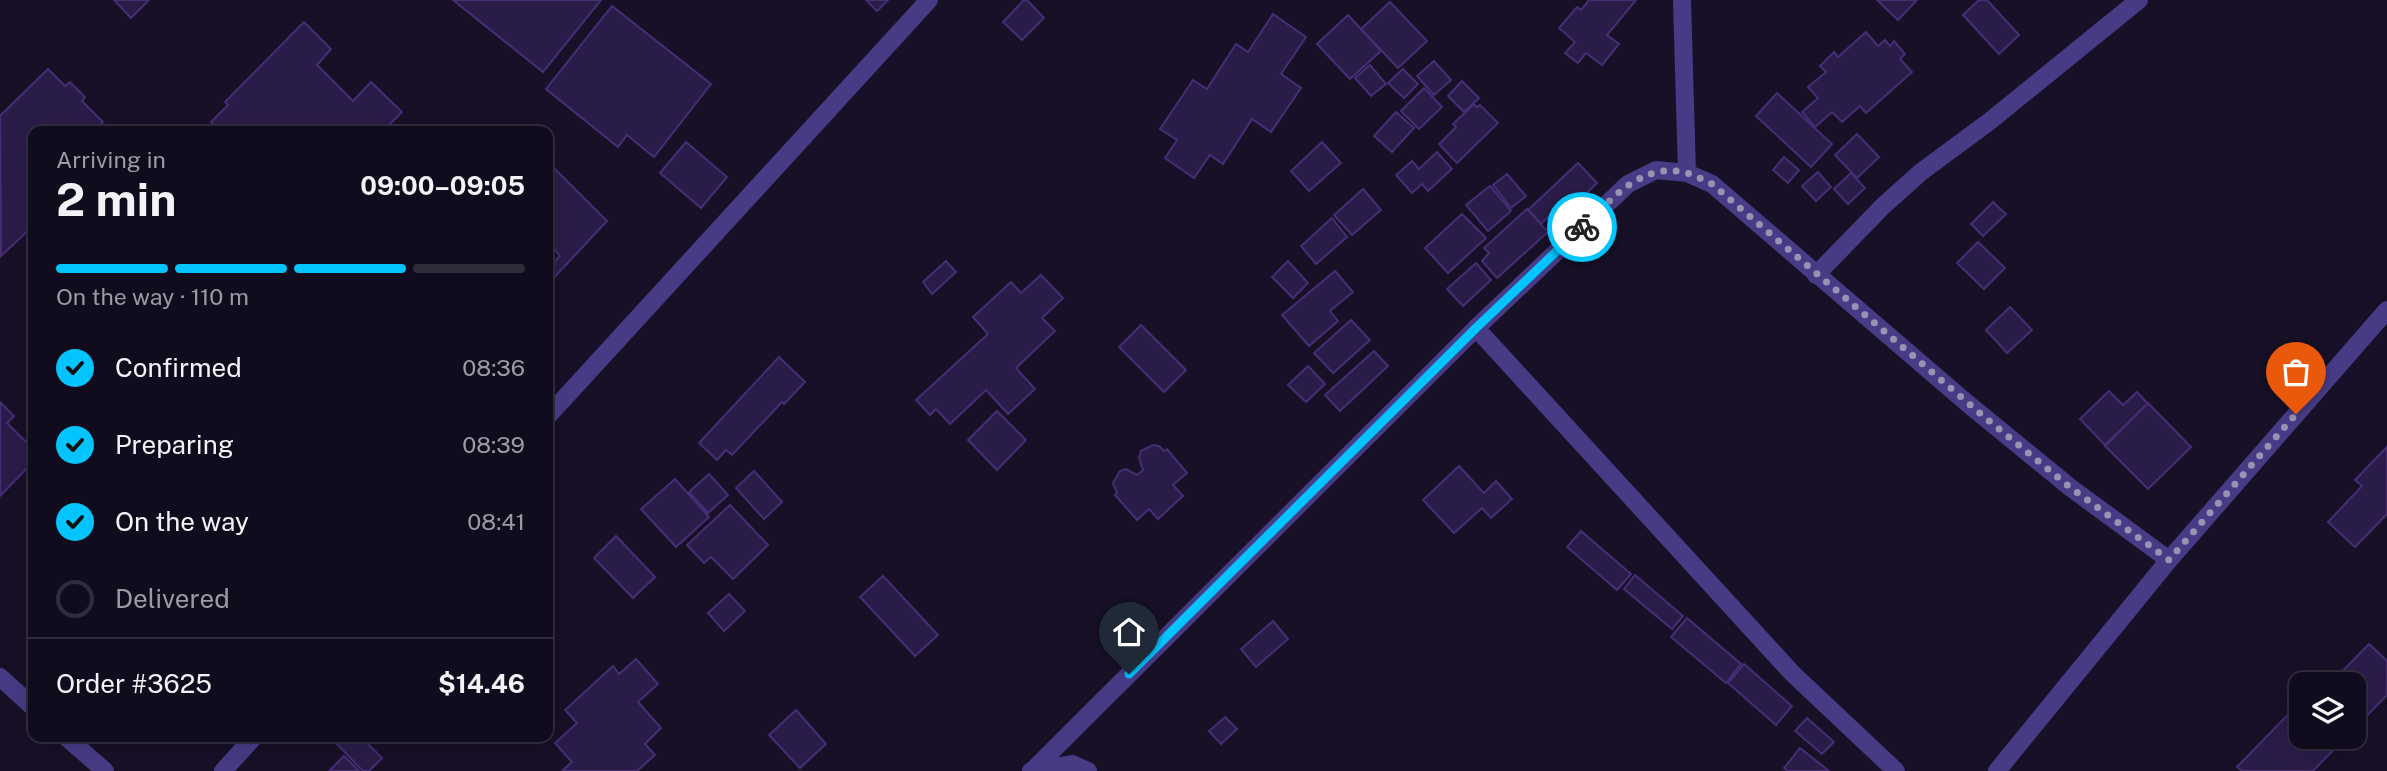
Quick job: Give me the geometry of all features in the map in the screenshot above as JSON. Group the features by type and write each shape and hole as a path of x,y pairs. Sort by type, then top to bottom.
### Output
{"street":[{"path":"553,411 929,0"},
{"path":"1682,0 1687,173"},
{"path":"1816,275 1883,206 1921,172 1990,121 2139,0"},
{"path":"1032,771 1476,328 1628,184 1656,170 1687,173 1712,184 1816,275 2071,488 2169,560"},
{"path":"1997,771 2169,560 2387,310"},
{"path":"1476,328 1793,674 1895,771"},
{"path":"0,677 28,702"},
{"path":"72,742 105,771"},
{"path":"223,771 249,742"},
{"path":"1032,771 1072,764 1088,771"}],"building":[{"path":"114,0 149,0 131,18"},
{"path":"453,0 601,0 543,72"},
{"path":"866,0 888,0 877,11"},
{"path":"1024,0 1044,18 1022,40 1003,22"},
{"path":"1589,0 1636,0 1607,35 1619,44 1602,65 1586,53 1578,63 1565,53 1575,42 1559,28 1577,7 1581,10"},
{"path":"1877,0 1917,0 1898,20"},
{"path":"1979,0 1987,0 2019,35 1999,54 1963,15"},
{"path":"1390,2 1427,41 1398,68 1361,29"},
{"path":"612,6 711,84 654,157 627,135 618,147 546,89"},
{"path":"1273,14 1306,37 1281,74 1301,88 1271,132 1252,119 1223,164 1210,155 1194,178 1165,158 1177,140 1160,129 1193,80 1207,89 1236,44 1248,52"},
{"path":"1348,15 1381,51 1350,79 1317,44"},
{"path":"304,22 331,49 317,65 353,101 371,82 402,112 388,126 215,126 211,122 228,105 225,102"},
{"path":"1866,32 1878,46 1885,40 1890,46 1894,41 1905,54 1900,59 1912,72 1866,113 1860,106 1842,122 1832,112 1815,127 1802,112 1818,98 1808,87 1826,72 1820,66 1834,52 1838,57"},
{"path":"1434,61 1451,80 1434,95 1417,76"},
{"path":"1370,65 1386,84 1371,96 1355,78"},
{"path":"48,69 65,86 70,82 85,97 82,101 103,122 99,126 28,126 28,231 1,256 0,116"},
{"path":"1403,69 1418,84 1404,98 1388,83"},
{"path":"1462,81 1479,98 1464,112 1448,96"},
{"path":"1424,88 1442,107 1419,129 1401,111"},
{"path":"1777,93 1832,144 1811,167 1756,116"},
{"path":"1474,104 1477,107 1480,105 1498,123 1457,163 1439,144 1456,127 1453,124"},
{"path":"1396,112 1414,128 1392,152 1374,136"},
{"path":"1857,134 1879,157 1857,178 1835,155"},
{"path":"686,142 727,177 701,208 660,173"},
{"path":"1322,142 1341,163 1309,191 1291,171"},
{"path":"1437,152 1452,169 1428,191 1422,184 1412,193 1396,175 1412,161 1419,169"},
{"path":"1784,157 1799,170 1788,183 1773,170"},
{"path":"1578,163 1597,183 1568,211 1562,204 1541,224 1528,210"},
{"path":"553,167 607,221 553,279 553,263 560,256 553,247"},
{"path":"1818,172 1831,187 1816,201 1802,186"},
{"path":"1851,173 1865,188 1848,204 1834,189"},
{"path":"1507,174 1526,196 1511,208 1493,185"},
{"path":"1490,186 1511,211 1488,231 1466,205"},
{"path":"1363,189 1381,210 1352,235 1334,215"},
{"path":"1993,202 2006,214 1983,236 1971,224"},
{"path":"1527,209 1548,232 1497,278 1482,261 1489,253 1484,248"},
{"path":"1462,214 1486,238 1448,273 1425,248"},
{"path":"1332,218 1347,237 1316,264 1301,246"},
{"path":"1978,242 2005,268 1984,289 1957,263"},
{"path":"946,261 956,272 932,294 923,282"},
{"path":"1288,261 1308,283 1293,298 1272,277"},
{"path":"1476,263 1491,280 1463,306 1447,289"},
{"path":"1335,271 1353,292 1330,311 1338,321 1309,346 1282,315"},
{"path":"1041,275 1063,298 1042,318 1055,331 1016,368 1035,389 1008,414 986,390 950,424 936,409 930,415 916,400 988,334 973,317 1011,282 1021,293"},
{"path":"2010,307 2032,330 2007,353 1986,330"},
{"path":"1351,320 1370,340 1333,373 1314,353"},
{"path":"1141,325 1186,370 1164,392 1119,347"},
{"path":"1374,351 1388,366 1340,411 1325,395"},
{"path":"779,357 805,382 784,404 782,402 732,455 726,450 717,460 699,443"},
{"path":"1308,366 1325,384 1306,402 1288,385"},
{"path":"2109,391 2123,405 2137,392 2148,404 2105,445 2080,419"},
{"path":"0,402 14,416 7,423 28,444 28,467 0,496"},
{"path":"2148,403 2191,447 2148,489 2105,446"},
{"path":"997,411 1026,440 997,470 968,440"},
{"path":"1153,445 1164,451 1167,449 1187,473 1173,485 1183,496 1158,519 1149,509 1137,520 1115,495 1117,493 1113,483 1120,471 1126,469 1137,475 1143,470 1139,458 1141,451"},
{"path":"2387,447 2387,514 2355,547 2328,522 2362,486 2355,480"},
{"path":"1459,466 1484,493 1496,481 1512,499 1491,518 1482,508 1454,533 1423,500"},
{"path":"754,471 782,502 764,519 736,488"},
{"path":"709,474 728,495 708,513 689,492"},
{"path":"675,479 709,517 676,547 641,509"},
{"path":"730,505 768,545 733,579 711,557 704,563 687,545"},
{"path":"1581,531 1631,574 1617,590 1567,547"},
{"path":"616,536 655,577 633,598 594,558"},
{"path":"1635,575 1683,616 1672,629 1624,589"},
{"path":"883,576 938,635 915,656 860,597"},
{"path":"729,594 745,611 724,631 708,613"},
{"path":"1687,618 1741,664 1726,683 1671,637"},
{"path":"1273,621 1288,639 1256,667 1241,649"},
{"path":"2369,644 2387,661 2387,695 2366,717 2366,672 2342,672"},
{"path":"636,659 658,684 638,702 661,728 645,744 655,755 637,771 562,771 572,762 555,743 577,723 565,710 613,666 619,674"},
{"path":"1744,664 1792,706 1776,725 1728,683"},
{"path":"796,710 826,744 800,768 769,735"},
{"path":"2289,713 2289,749 2334,749 2313,771 2242,771 2237,767"},
{"path":"1225,717 1237,729 1221,744 1209,731"},
{"path":"1807,718 1834,742 1822,754 1795,731"},
{"path":"335,742 366,742 382,758 369,771 363,771"},
{"path":"1800,748 1829,771 1788,771 1784,768"},
{"path":"344,756 359,771 329,771"}],"way so far":[{"path":"1582,227 1628,184 1656,170 1687,173 1712,184 1988,420 2071,488 2169,560 2296,414"}],"route":[{"path":"1129,674 1476,328 1582,227"}]}
